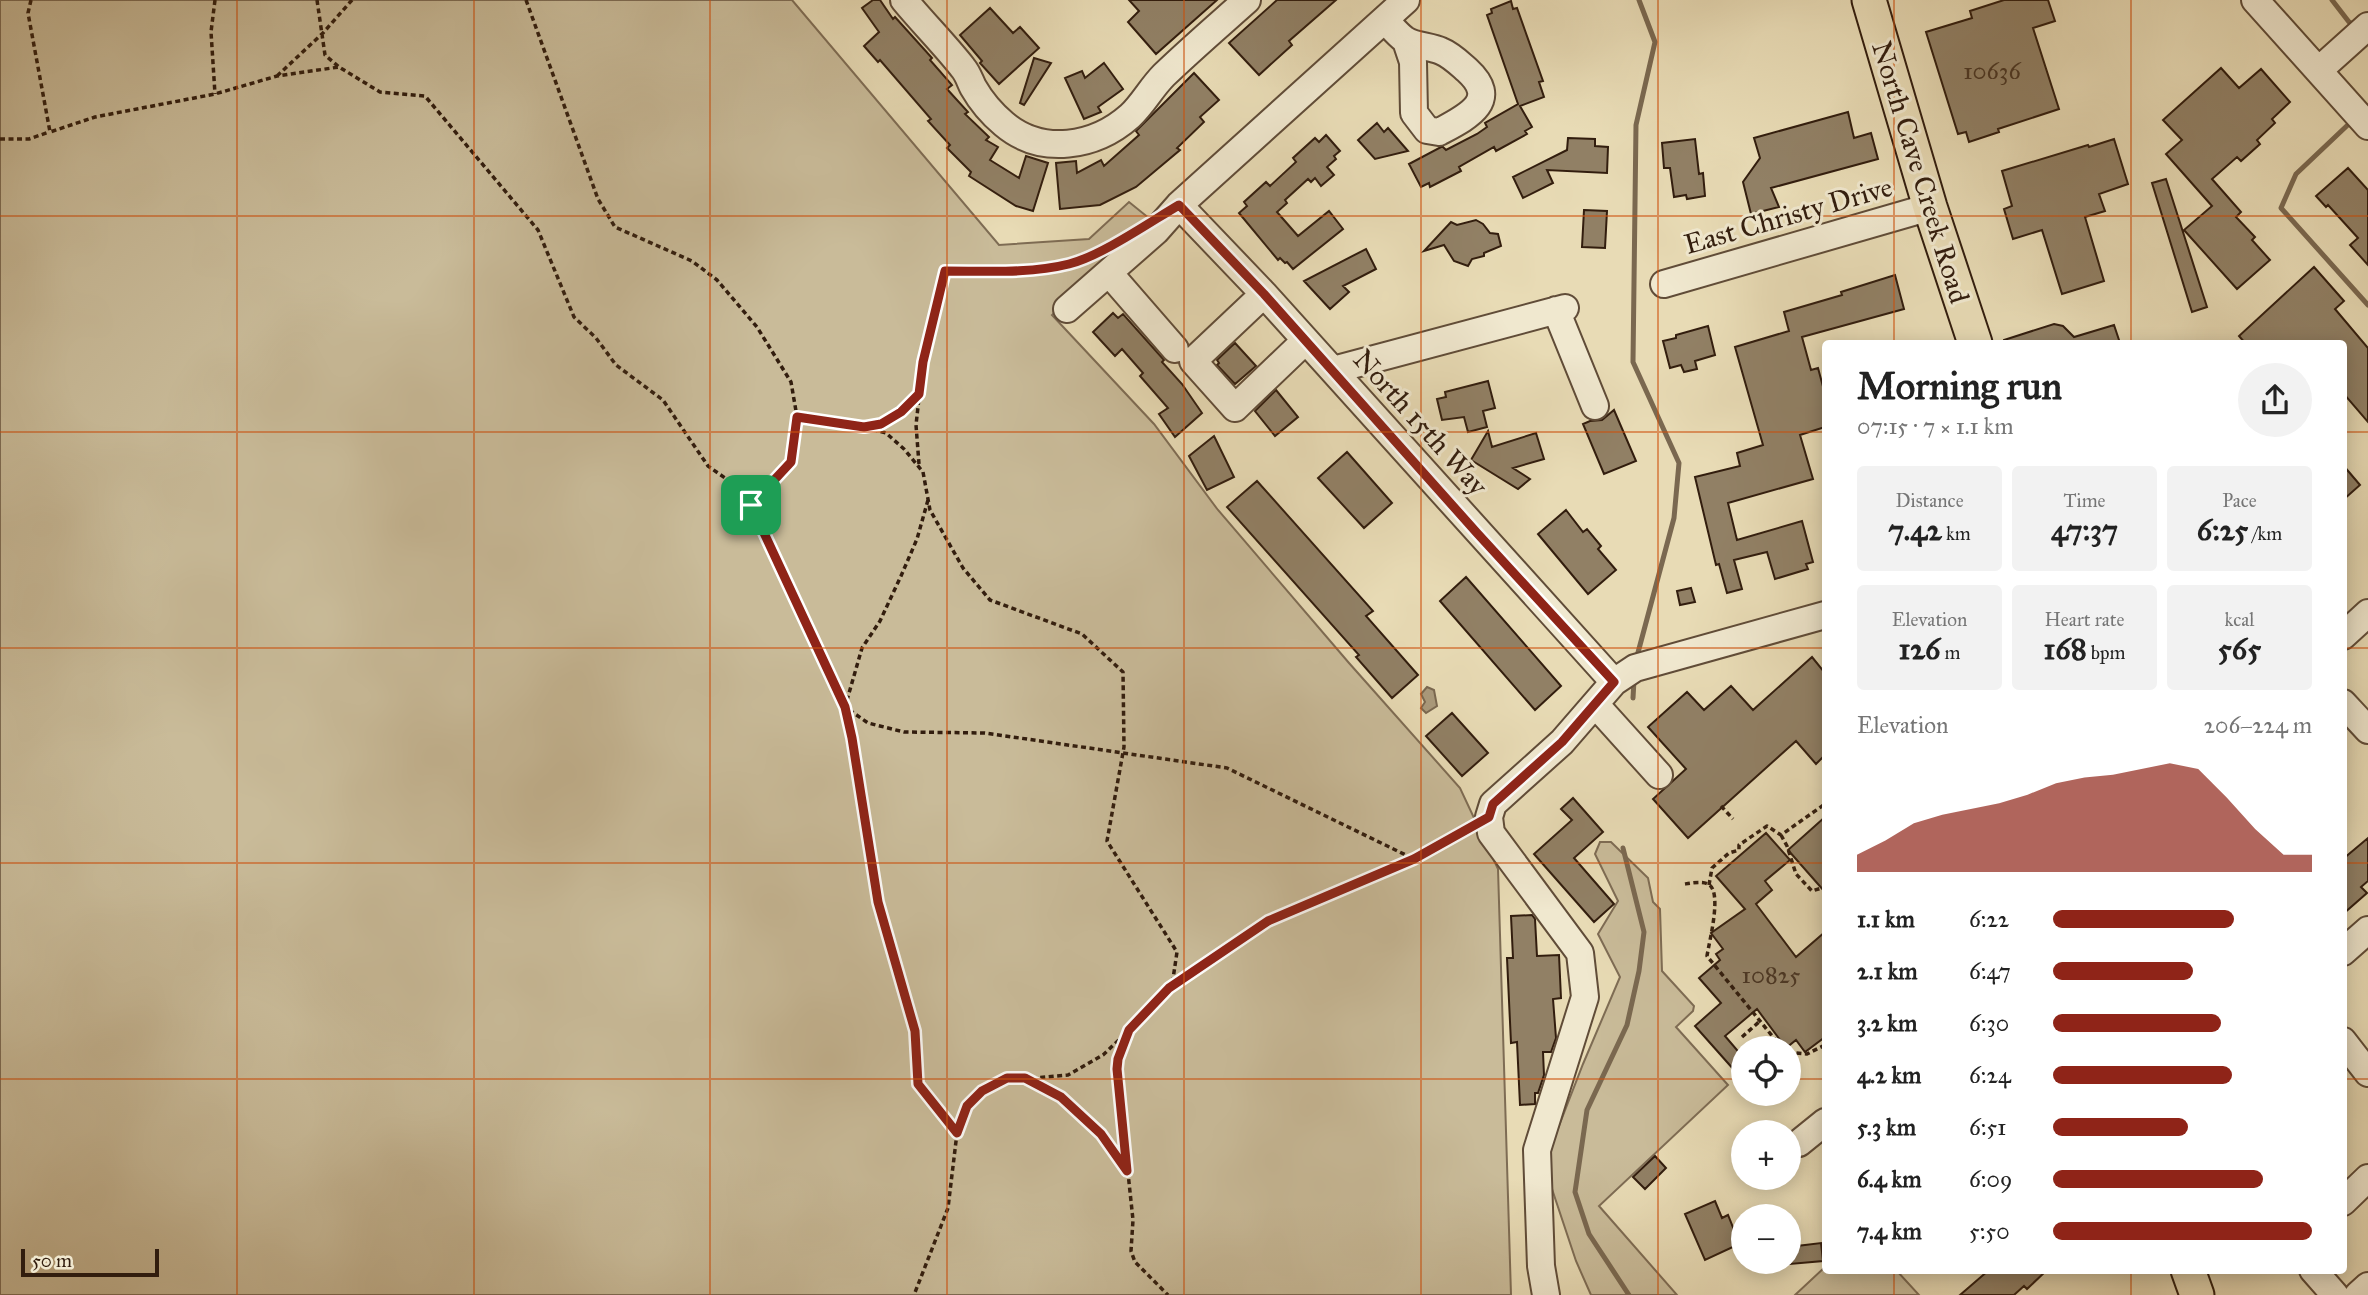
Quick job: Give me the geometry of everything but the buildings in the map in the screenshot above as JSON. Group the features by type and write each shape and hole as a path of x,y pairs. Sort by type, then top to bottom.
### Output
{"main road":[{"name":"North Cave Creek Road","path":"1869,0 1930,207 1974,340"},
{"path":"2189,1274 2197,1295"}],"street":[{"path":"904,0 965,71 988,108 1006,126 1028,138 1047,144 1066,145 1090,141 1112,131 1133,114 1153,86 1177,62 1247,0"},
{"path":"1067,309 1108,260 1156,231 1179,205 1406,0"},
{"path":"2255,0 2368,126"},
{"path":"1385,20 1406,41"},
{"path":"2319,70 2368,26"},
{"name":"North 15th Way","path":"1179,205 1264,294 1614,682"},
{"name":"East Christy Drive","path":"1664,284 1930,207"},
{"path":"1108,260 1175,349"},
{"path":"1264,294 1194,361 1235,408 1305,341"},
{"path":"1333,370 1560,309 1595,406"},
{"path":"2347,632 2368,613"},
{"path":"1546,1295 1541,1266 1537,1150 1585,996 1580,953 1491,833 1489,817 1493,804 1562,742 1614,682 1635,668 1822,616"},
{"path":"1595,705 1659,775"},
{"path":"2347,707 2368,730"},
{"path":"2347,948 2368,930"},
{"path":"2347,1046 2368,1073"},
{"path":"1801,1142 1822,1125"},
{"path":"2347,1198 2368,1178"},
{"path":"2317,1274 2335,1295"},
{"path":"2358,1295 2368,1286"}],"path":[{"path":"31,0 28,13 50,132"},
{"path":"215,0 211,32 215,93"},
{"path":"317,0 325,55 339,67 380,92 425,96 538,230 574,317 596,338 616,365 663,400 708,466 745,492 845,707 878,902 915,1031 918,1084 957,1133"},
{"path":"277,76 323,33 352,0"},
{"path":"526,0 588,174 598,199 615,227 692,261 717,280 757,327 791,382 797,417 791,462 751,505"},
{"path":"0,139 29,139 95,117 215,93 277,76 339,67"},
{"path":"920,467 917,458 916,425 923,362 945,271 1032,271 1108,260"},
{"path":"864,427 881,424 901,412 919,394"},
{"path":"797,417 886,433 920,467 930,510 963,568 990,600 1082,634 1124,672 1123,752 1107,841 1177,952 1169,988"},
{"path":"845,707 862,648 880,621 917,540 928,498"},
{"path":"845,707 869,723 904,732 985,733 1227,768 1414,859"},
{"path":"1721,806 1733,819"},
{"path":"1781,835 1822,806"},
{"path":"914,1295 948,1208 957,1133 967,1106 982,1091 1007,1078 1068,1075 1103,1055 1169,988 1268,921 1414,859 1489,817"},
{"path":"1709,885 1712,868 1729,853 1739,850 1739,845 1748,836 1767,826 1781,835 1796,874 1812,891 1822,888"},
{"path":"1685,884 1712,887 1716,901 1707,956 1772,1036"},
{"path":"1742,1036 1760,1021"},
{"path":"1129,1030 1122,1044 1117,1069 1133,1220 1131,1251 1135,1262 1168,1295"},
{"path":"1801,1053 1807,1054 1822,1046"},
{"path":"1025,1078 1061,1097 1101,1134 1127,1171"}],"shaded area":[{"path":"0,0 792,0 999,245 1089,239 1129,202 1155,223 1052,315 1154,424 1218,510 1460,788 1498,869 1511,1295 0,1295"},
{"path":"1427,687 1434,690 1437,706 1426,713 1421,708 1425,702 1421,694"},
{"path":"1600,842 1611,842 1648,878 1653,902 1660,909 1662,971 1694,1006 1693,1011 1676,1027 1728,1085 1599,1206 1677,1295 1591,1295 1576,1261 1550,1183 1550,1149 1620,977 1598,934 1618,901 1595,854"},
{"path":"1822,1270 1822,1274 1900,1274 1919,1295 1795,1295"}],"waterway":[{"path":"1636,660 1674,518 1679,463 1633,362 1636,125 1655,42 1639,0"},
{"path":"2332,0 2349,22 2356,26"},
{"path":"2353,120 2296,174 2281,208 2368,305"},
{"path":"1633,698 1634,680"},
{"path":"1623,848 1644,932 1639,971 1627,1025 1587,1110 1575,1192 1589,1234 1629,1295"}],"route":[{"path":"1179,205 1264,294 1614,682 1562,742 1493,804 1489,817 1414,859 1268,921 1169,988 1139,1018 1122,1044 1117,1069 1127,1171 1101,1134 1061,1097 1025,1078 1007,1078 982,1091 967,1106 957,1133 918,1084 915,1031 878,902 845,707 751,505 791,462 797,417 864,427 881,424 901,412 919,394 936,300 945,271 1032,271 1072,264 1179,205"}]}
